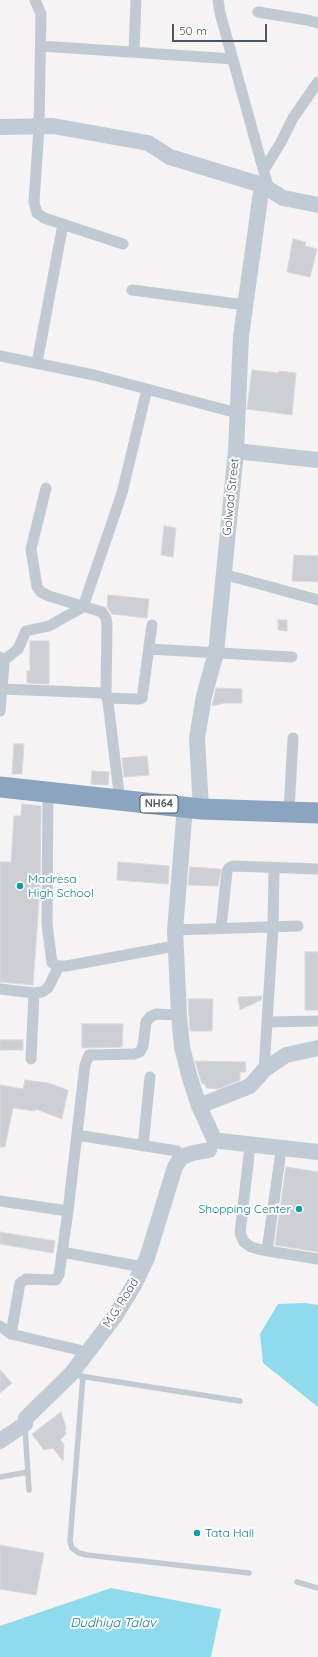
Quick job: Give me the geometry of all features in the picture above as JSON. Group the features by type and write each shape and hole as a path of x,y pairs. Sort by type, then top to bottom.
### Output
{"highway":[{"name":"NH64","path":"0,787 193,808 318,812"}],"street":[{"path":"35,0 41,14 39,127 34,202 36,213 44,218 123,244"},
{"path":"134,52 136,0"},
{"path":"218,0 265,182"},
{"path":"258,12 307,20 318,24"},
{"path":"41,46 233,59"},
{"path":"265,182 281,142 293,118 318,82"},
{"path":"0,128 53,126 148,143 170,157 265,182 282,198 318,205"},
{"name":"Golwad Street","path":"214,1145 189,1075 182,1047 175,930 193,808 197,738 204,696 216,653 236,451 241,336 265,182"},
{"path":"37,363 63,224"},
{"path":"132,290 245,304"},
{"path":"0,356 94,375 237,413"},
{"path":"0,711 2,659 18,648 26,631 49,626 82,607 122,493 147,389"},
{"path":"236,451 318,460"},
{"path":"46,488 31,549 37,587 41,592 49,596 102,612 106,618 106,696 120,801"},
{"path":"223,574 318,600"},
{"path":"2,689 102,693 106,696 142,698 152,625"},
{"path":"149,649 292,657"},
{"path":"289,811 293,738"},
{"path":"48,792 47,924 52,963 59,966 175,946"},
{"path":"221,928 227,871 229,868 233,866 318,869"},
{"path":"264,1070 273,927 274,868"},
{"path":"175,930 298,926"},
{"path":"0,990 34,993 42,992 48,988 59,966"},
{"path":"31,1059 34,993"},
{"path":"12,1334 20,1283 26,1279 56,1280 59,1275 85,1065 89,1055 135,1054 140,1052 144,1046 146,1022 150,1017 156,1014 179,1015"},
{"path":"267,1022 318,1021"},
{"path":"200,1106 250,1086 264,1070 286,1055 318,1048"},
{"path":"143,1146 150,1077"},
{"path":"77,1135 177,1151"},
{"name":"M.G. Road","path":"0,1441 25,1424 26,1418 72,1374 115,1316 134,1285 139,1255 168,1175 168,1161 177,1151 184,1147 214,1145 318,1152"},
{"name":"M.G. Road","path":"168,1175 182,1157 214,1145 249,1155 318,1163"},
{"path":"249,1155 240,1234 244,1242 251,1247 267,1251 318,1259"},
{"path":"267,1251 280,1158"},
{"path":"0,1201 68,1211"},
{"path":"62,1252 138,1266"},
{"name":"M.G. Road","path":"0,1431 48,1391 72,1374 80,1350 138,1266"},
{"path":"0,1326 12,1334 80,1350"}],"lane":[{"path":"240,1401 72,1374 70,1541 72,1548 79,1553 87,1555 248,1573"},
{"path":"25,1424 29,1490"},
{"path":"0,1476 28,1472"},
{"path":"297,1582 318,1588"}],"water":[{"path":"306,1303 318,1305 318,1407 263,1363 260,1334 278,1304"},
{"name":"Dudhiya Talav","path":"111,1588 221,1609 211,1657 0,1657 0,1626"}],"building":[{"path":"293,239 306,242 305,246 317,249 310,277 287,272"},
{"path":"252,370 296,373 292,415 247,409"},
{"path":"164,526 176,528 173,557 161,555"},
{"path":"294,555 318,556 318,582 292,581"},
{"path":"108,595 149,599 147,618 112,614 107,607"},
{"path":"278,620 287,620 287,631 278,630"},
{"path":"30,641 49,641 49,684 27,683 27,671 30,671"},
{"path":"216,688 242,689 242,703 225,703 212,706"},
{"path":"14,744 24,744 22,774 12,774"},
{"path":"147,756 149,775 124,777 122,758"},
{"path":"92,771 109,772 108,785 91,784"},
{"name":"Madresa High School","path":"22,804 41,806 40,887 33,985 0,982 0,862 11,862 14,816 21,816"},
{"path":"118,862 169,866 168,884 117,880"},
{"path":"190,867 221,869 218,886 188,885"},
{"path":"305,952 318,952 318,1010 305,1010"},
{"path":"262,996 261,1000 240,1010 238,997"},
{"path":"188,999 213,999 212,1031 190,1031"},
{"path":"82,1024 123,1024 122,1047 82,1048"},
{"path":"0,1040 23,1040 23,1050 0,1050"},
{"path":"195,1061 245,1062 246,1072 240,1072 240,1080 218,1089 206,1088 205,1084 202,1084"},
{"path":"25,1080 48,1083 68,1090 62,1119 36,1109 35,1111 13,1108 5,1147 0,1147 0,1085 23,1089"},
{"name":"Shopping Center","path":"286,1167 318,1172 318,1252 275,1245"},
{"path":"0,1232 55,1241 53,1253 0,1244"},
{"path":"0,1370 12,1383 0,1393"},
{"path":"61,1412 66,1428 66,1434 60,1440 64,1444 63,1461 53,1448 44,1450 32,1434"},
{"path":"0,1545 44,1553 36,1595 0,1589"}],"place":[{"name":"Madresa High School","path":"20,886"},
{"name":"Shopping Center","path":"299,1209"},
{"name":"Tata Hall","path":"197,1533"}]}
